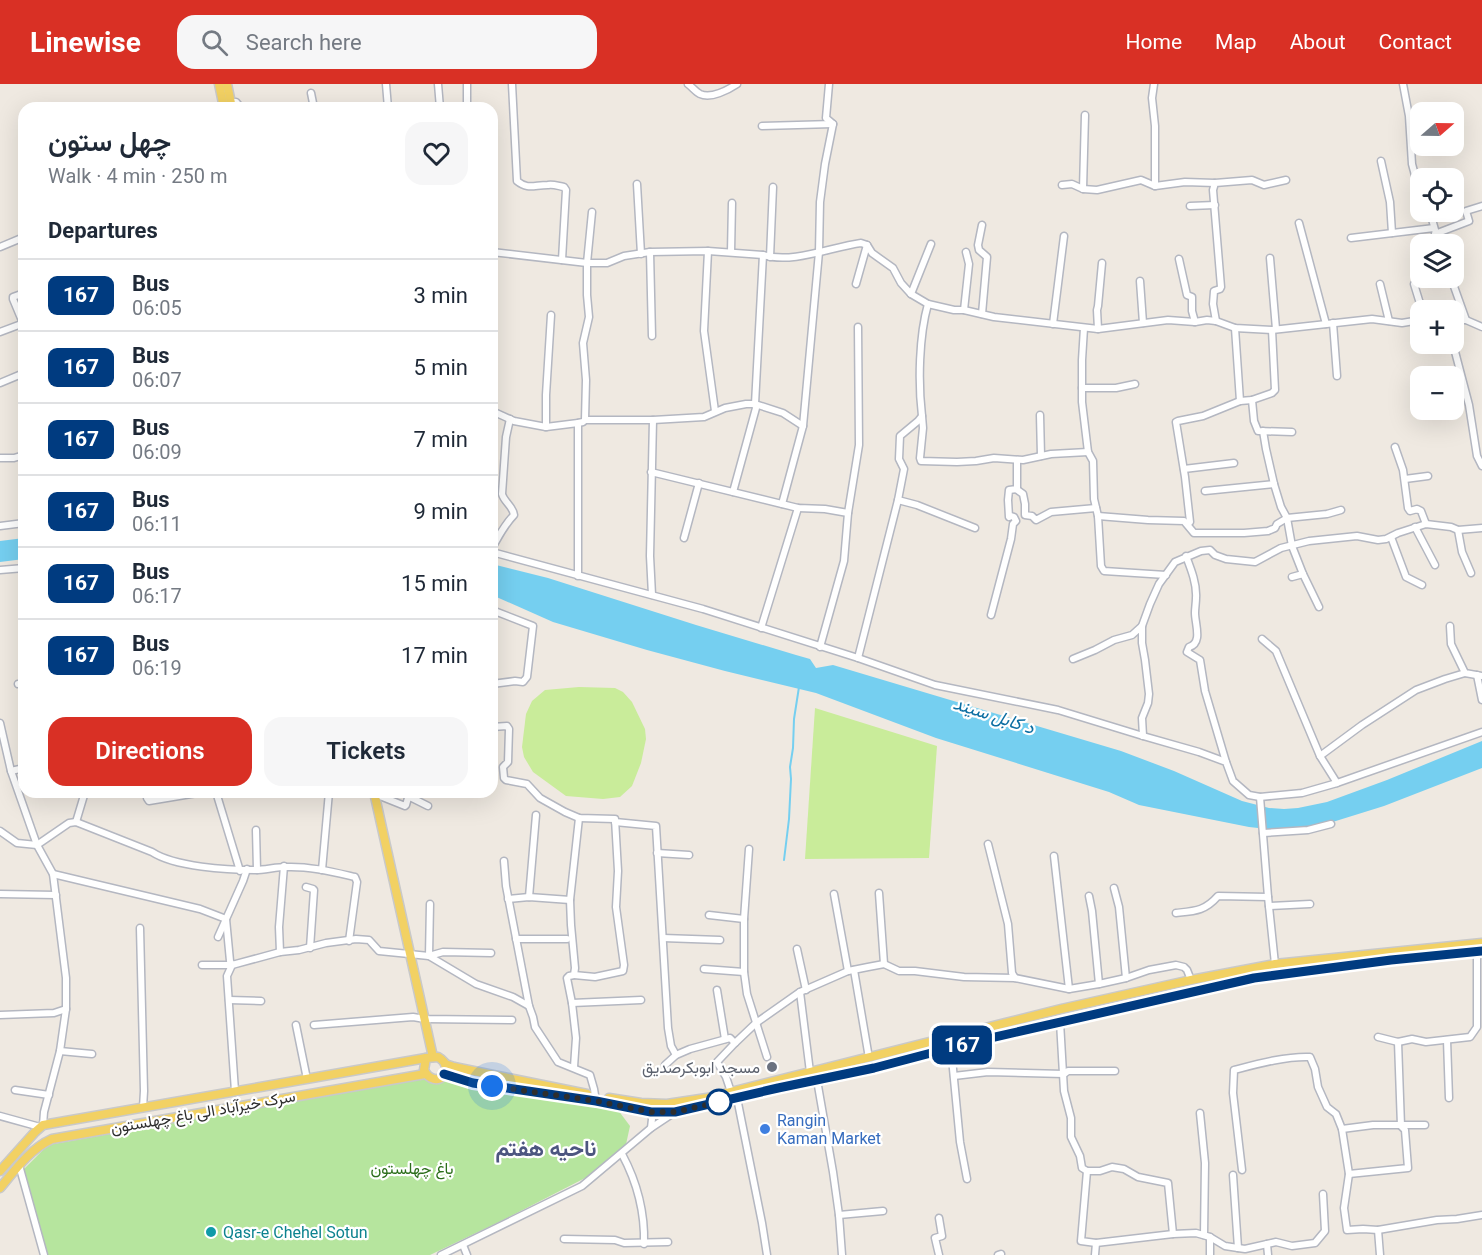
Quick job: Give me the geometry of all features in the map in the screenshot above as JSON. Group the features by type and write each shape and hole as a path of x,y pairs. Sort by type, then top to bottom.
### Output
{"main road":[{"path":"219,84 227,102"},
{"path":"227,84 229,102"},
{"path":"375,798 425,1019 430,1058 424,1066 425,1074 431,1079 439,1079 444,1074 445,1064"},
{"path":"444,1074 473,1083 640,1103 667,1104 734,1095 874,1068 1060,1022 1254,978 1340,962 1482,943"},
{"path":"0,1171 41,1126 430,1058 441,1059 445,1064 454,1067 651,1112 675,1112 810,1072 1061,1009 1191,980 1275,964 1391,960 1479,951"},
{"name":"سرک خیرآباد الی باغ چهلستون","path":"0,1188 41,1144 52,1139 425,1074"}],"street":[{"path":"386,84 388,102"},
{"path":"438,84 440,102"},
{"path":"467,84 467,102"},
{"path":"512,84 517,181 528,187 550,184 564,187 566,190 562,260"},
{"path":"688,84 699,94 708,96 737,84"},
{"path":"829,84 826,118 833,124"},
{"path":"1155,84 1152,98 1155,126 1155,186"},
{"path":"1403,84 1409,116 1413,168"},
{"path":"311,93 313,102"},
{"path":"1083,189 1085,115"},
{"path":"762,126 833,124"},
{"path":"782,504 803,426 819,252 821,192 833,124"},
{"path":"1381,161 1390,202 1392,233"},
{"path":"1062,185 1072,184 1083,189 1097,190 1142,180 1155,186 1185,182 1215,183 1252,180 1264,185 1286,180"},
{"path":"1215,183 1221,287 1214,291 1213,304 1216,321"},
{"path":"637,184 641,254"},
{"path":"733,492 756,408 773,187"},
{"path":"731,252 732,203"},
{"path":"1190,206 1215,205"},
{"path":"1351,238 1434,231 1468,221 1466,211 1482,206"},
{"path":"585,420 586,380 583,343 589,317 587,263 592,212"},
{"path":"1432,222 1435,234"},
{"path":"1299,223 1330,324 1338,376"},
{"path":"982,225 978,245 979,250 987,257 982,314"},
{"path":"1053,324 1064,236"},
{"path":"0,248 18,240"},
{"path":"498,253 587,263 607,263 624,256 650,252 708,251 793,257 861,243 867,245 872,253 893,268 900,283 911,294 928,304 994,317 1098,329 1168,320 1195,322 1207,320 1235,328 1274,329 1372,319 1401,323 1410,322"},
{"path":"911,294 931,244"},
{"path":"856,284 867,245"},
{"path":"708,251 704,331 715,411"},
{"path":"650,252 652,336"},
{"path":"964,310 969,264 966,252"},
{"path":"1187,524 1190,522 1176,422 1203,416 1239,401 1252,400 1275,390 1270,258"},
{"path":"1179,259 1187,295 1192,297 1195,322"},
{"path":"1098,329 1097,310 1102,262"},
{"path":"1140,281 1143,323"},
{"path":"1380,284 1389,321"},
{"path":"1455,288 1466,320 1482,327"},
{"path":"18,295 13,299 18,311"},
{"path":"928,304 924,320 920,383 923,428 921,461 957,462 994,458 1023,460 1051,454 1088,452"},
{"path":"546,427 551,315"},
{"path":"0,332 18,325"},
{"path":"820,647 844,561 859,445 858,327"},
{"path":"1084,328 1082,402 1088,452 1094,461 1094,500 1098,516 1101,566 1104,571 1166,575"},
{"path":"1235,328 1239,401"},
{"path":"1456,354 1469,405 1477,456 1482,466"},
{"path":"0,383 18,376"},
{"path":"1082,388 1116,388 1135,384"},
{"path":"1252,400 1258,430 1292,432"},
{"path":"498,414 514,422 546,427 583,423 585,420 704,417 715,411 755,404 783,413 803,426"},
{"path":"1040,415 1041,456"},
{"path":"858,658 904,469 899,459 900,436 922,416"},
{"path":"498,538 504,525 513,514 502,494 506,437 510,419"},
{"path":"652,595 650,555 653,420"},
{"path":"578,423 578,576"},
{"path":"1263,431 1274,484 1287,518 1292,546 1318,607"},
{"path":"1395,447 1405,479 1408,508 1410,511 1417,509 1421,511 1426,524"},
{"path":"0,458 18,457"},
{"path":"1016,489 1017,460"},
{"path":"1184,469 1234,463"},
{"path":"651,472 798,508 849,513"},
{"path":"1405,479 1428,477"},
{"path":"684,538 699,483"},
{"path":"1205,491 1274,484"},
{"path":"992,615 1016,521 1014,517 1009,517 1010,490 1016,489 1023,494 1025,515 1032,516 1036,520 1051,512 1096,508"},
{"path":"898,500 975,528"},
{"path":"761,628 798,508"},
{"path":"1098,516 1184,521 1194,532 1261,532 1275,528 1287,518 1327,514 1341,510"},
{"path":"0,526 18,524"},
{"path":"1143,736 1142,718 1149,694 1142,627 1159,584 1175,562 1186,556 1210,550 1215,555 1226,559 1255,562 1281,548 1309,541 1357,536 1378,540 1426,524 1458,530 1482,528"},
{"path":"1415,527 1435,565"},
{"path":"1458,530 1462,552 1471,573"},
{"path":"1391,537 1406,577 1422,585"},
{"path":"498,552 578,576 703,609 935,685 1058,710 1226,762"},
{"path":"1186,556 1195,582 1197,631 1196,642 1189,647 1187,652 1200,660 1204,691 1233,781 1249,795 1261,800 1302,793 1482,732"},
{"path":"0,570 18,568"},
{"path":"1292,577 1303,574"},
{"path":"498,612 533,626 525,680 498,683"},
{"path":"1450,626 1451,644 1465,673"},
{"path":"1073,659 1114,640 1132,635 1142,627"},
{"path":"1262,639 1276,651 1320,756 1336,783"},
{"path":"1320,756 1416,690 1445,679 1465,673 1480,675 1482,700"},
{"path":"0,723 18,791"},
{"path":"498,727 507,726 509,729 507,762 503,767 505,779 527,784 540,798 579,818 615,819 615,822 656,826 668,1028 671,1046 676,1055"},
{"path":"11,771 18,769"},
{"path":"0,1116 41,1126 60,1051 66,1009 66,978 53,874 37,845 20,798"},
{"path":"76,822 83,798"},
{"path":"147,798 149,801 167,798"},
{"path":"218,798 243,870 218,937"},
{"path":"322,870 329,798"},
{"path":"386,798 405,806 409,798"},
{"path":"411,798 428,806"},
{"path":"1261,800 1275,964"},
{"path":"529,897 536,815"},
{"path":"574,975 570,900 579,818"},
{"path":"0,831 17,843 37,845 69,823 76,822 152,852 161,858 199,867 257,870 284,866 322,870 355,877 357,879 349,941"},
{"path":"574,1067 576,1038 567,978 574,975 595,976 623,971 616,907 618,871 615,822"},
{"path":"1263,832 1308,830 1331,824"},
{"path":"256,830 257,870"},
{"path":"988,844 1008,924 1012,973 1015,978"},
{"path":"749,849 744,919 744,972 747,994 767,1057"},
{"path":"657,853 689,855"},
{"path":"1054,856 1069,989"},
{"path":"504,861 508,898 534,1027 558,1062 590,1075 595,1098"},
{"path":"280,952 279,927 284,866"},
{"path":"53,874 200,909 226,919"},
{"path":"306,887 314,891 310,948"},
{"path":"1114,888 1119,907 1126,978"},
{"path":"879,893 884,964"},
{"path":"0,894 56,895"},
{"path":"834,894 869,1058"},
{"path":"1089,896 1099,984"},
{"path":"1176,913 1210,906 1218,896 1268,897"},
{"path":"508,898 570,900"},
{"path":"429,956 430,904"},
{"path":"1269,906 1310,904"},
{"path":"710,915 744,919"},
{"path":"226,919 232,965 227,976 235,1091"},
{"path":"140,928 144,1091 142,1108"},
{"path":"663,938 720,940"},
{"path":"202,964 232,965 280,952 356,939 369,940 379,951 429,956 443,952 491,953"},
{"path":"516,939 567,939"},
{"path":"797,949 810,1072"},
{"path":"1378,1037 1398,1042 1412,1040 1426,1042 1470,1037 1477,1027 1479,951"},
{"path":"429,956 476,984 513,997 529,1006"},
{"path":"767,1255 734,1095 717,1062 756,1023 803,991 851,971 884,964 899,971 964,977 1015,978 1069,989 1176,965 1187,970 1191,980"},
{"path":"704,969 744,972"},
{"path":"717,990 725,1039"},
{"path":"229,1000 261,1001"},
{"path":"572,1003 641,1000"},
{"path":"0,1015 54,1013 66,1009"},
{"path":"314,1025 413,1017 512,1020"},
{"path":"1060,1022 1064,1091 1071,1118 1071,1137 1080,1156 1082,1167 1087,1171 1100,1171 1112,1167 1124,1169 1138,1178 1168,1183 1173,1234"},
{"path":"296,1025 307,1079"},
{"path":"665,1065 676,1055 725,1039 730,1038 735,1042"},
{"path":"1447,1040 1449,1098"},
{"path":"1349,1174 1408,1168 1405,1130 1401,1126 1398,1042"},
{"path":"951,1048 960,1142 967,1179"},
{"path":"60,1051 92,1054"},
{"path":"1242,1170 1233,1093 1234,1070 1301,1056 1310,1057 1318,1087 1328,1107 1336,1114 1342,1129 1349,1174 1344,1208 1347,1230 1378,1230 1437,1220 1482,1216"},
{"path":"954,1076 988,1072 1064,1074 1068,1071 1115,1071"},
{"path":"817,1080 833,1172 842,1255"},
{"path":"15,1090 49,1095"},
{"path":"651,1112 651,1128"},
{"path":"441,1255 582,1186 651,1128 675,1112"},
{"path":"1200,1113 1210,1255"},
{"path":"1342,1129 1373,1125 1425,1125"},
{"path":"622,1154 632,1172 640,1197 644,1244"},
{"path":"19,1165 44,1255"},
{"path":"1087,1171 1081,1241 1096,1243 1196,1233 1225,1246 1245,1249 1270,1242 1292,1246 1317,1242 1325,1232 1323,1194"},
{"path":"1233,1175 1238,1248"},
{"path":"839,1215 883,1211"},
{"path":"939,1218 942,1236 935,1238 939,1255"},
{"path":"1378,1230 1380,1255"},
{"path":"564,1239 615,1240 644,1244 668,1242"},
{"path":"1095,1255 1096,1243"},
{"path":"1267,1244 1268,1255"},
{"path":"463,1245 467,1255"}],"green space":[{"path":"579,687 615,688 623,692 632,702 645,729 646,739 641,763 632,786 620,797 603,799 566,796 533,772 524,757 522,747 526,714 532,701 545,690"},
{"path":"815,708 937,746 929,858 805,859"},
{"name":"باغ چهلستون","path":"423,1078 436,1081 450,1080 618,1110 630,1126 625,1149 593,1174 430,1255 43,1255 21,1172 48,1145"}],"water":[{"path":"18,539 18,560 0,562 0,541"},
{"name":"د کابل سيند","path":"498,566 548,578 810,659 816,668 833,665 1121,751 1242,801 1269,808 1298,808 1327,802 1482,741 1482,768 1384,806 1323,825 1276,830 1249,827 1139,805 1109,792 936,738 816,693 647,650 553,622 498,598"}],"waterway":[{"path":"784,860 789,819 794,719 799,687"}],"bus line":[{"name":"167","path":"444,1074 473,1083 529,1090 651,1112 675,1112 874,1068 973,1042 1254,978 1482,951"}],"place":[{"name":"مسجد ابوبکرصدیق","path":"772,1067"},
{"name":"Rangin Kaman Market","path":"765,1129"},
{"name":"Qasr-e Chehel Sotun","path":"211,1232"}],"district":[{"name":"ناحیه هفتم","path":"546,1148"}],"route":[{"path":"492,1086 529,1090 651,1112 675,1112 719,1102"}]}
